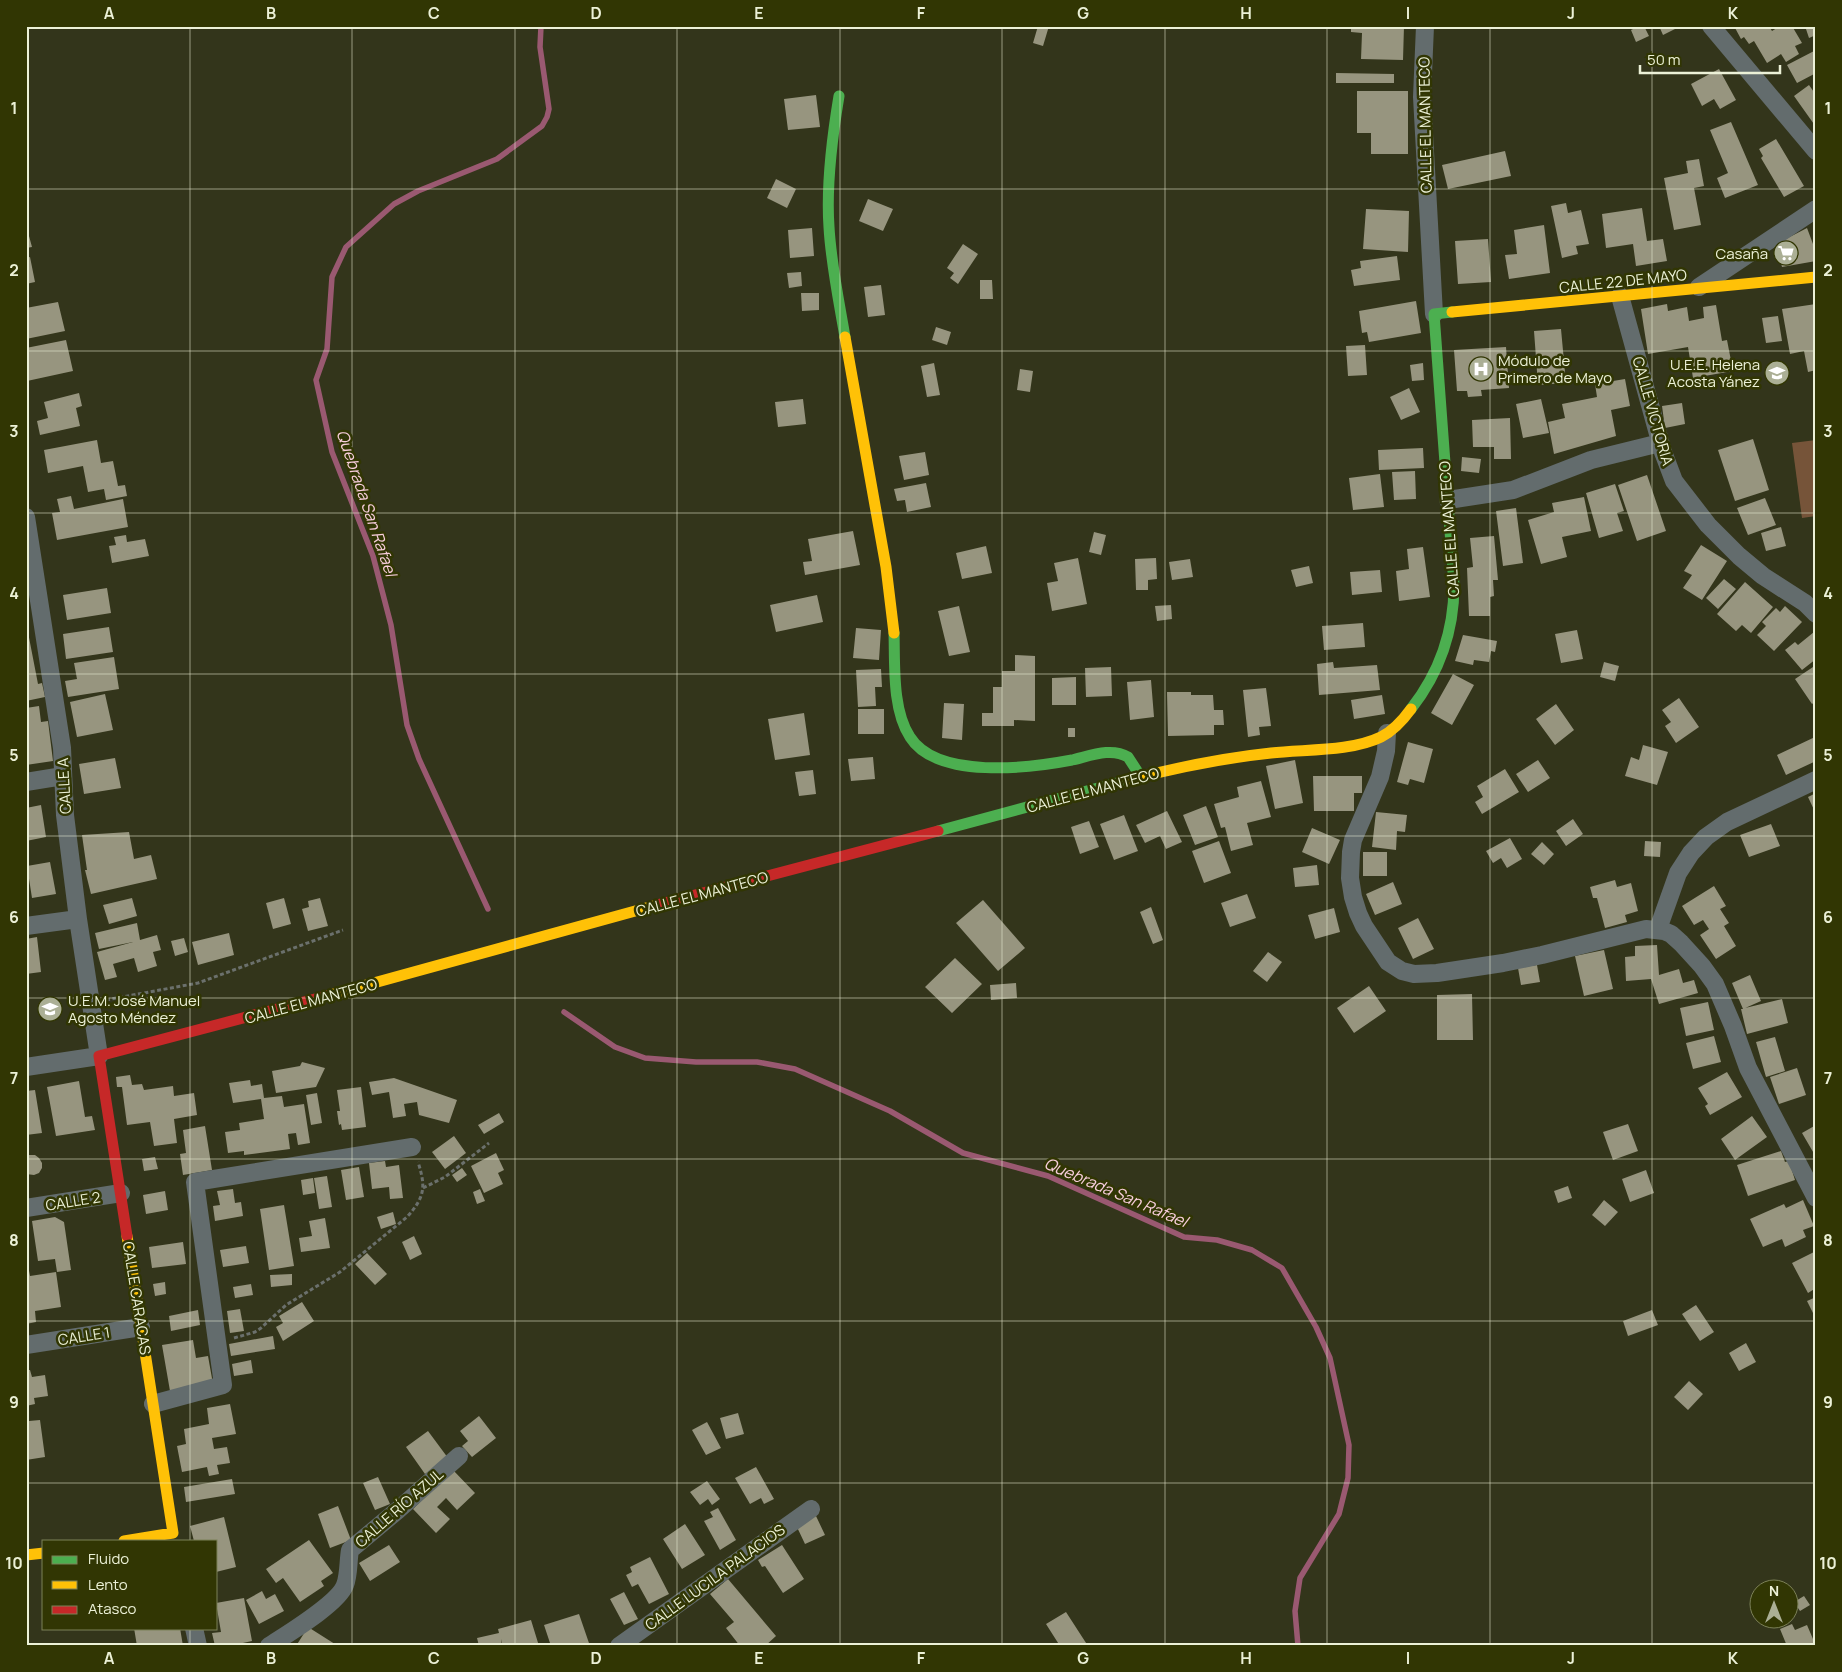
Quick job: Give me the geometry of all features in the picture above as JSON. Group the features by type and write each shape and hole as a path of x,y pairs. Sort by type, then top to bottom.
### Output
{"street":[{"name":"CALLE EL MANTECO","path":"99,1056 408,976 568,929 857,854 1141,777 1246,755 1355,744 1387,733 1401,723 1411,710 1441,655 1454,614 1454,585 1434,314 1422,97 1425,26"},
{"path":"1711,26 1816,151"},
{"path":"839,96 833,132 829,224 831,252 854,395 890,590 898,692 904,727 917,746 928,753 966,766 987,768 1017,767 1057,763 1107,753 1117,753 1129,758 1141,777"},
{"path":"1697,289 1816,209"},
{"name":"CALLE 22 DE MAYO","path":"1434,314 1816,277"},
{"name":"CALLE VICTORIA","path":"1620,296 1660,443 1674,481 1720,539 1763,576 1805,603 1816,614"},
{"path":"1448,500 1513,490 1590,460 1660,443"},
{"name":"CALLE A","path":"26,517 62,748 64,815 99,1056"},
{"path":"1387,733 1386,751 1380,777 1353,840 1350,852 1350,878 1358,913 1364,926 1388,962 1402,971 1414,974 1437,973 1503,963 1630,932 1658,929 1671,934 1706,970 1715,984 1748,1068 1765,1104 1816,1198"},
{"path":"26,782 63,776"},
{"path":"1658,929 1678,873 1691,853 1706,837 1727,822 1816,780"},
{"path":"26,926 78,919"},
{"path":"26,1067 99,1056"},
{"name":"CALLE CARACAS","path":"99,1056 173,1537"},
{"path":"153,1404 222,1385 195,1182 412,1147"},
{"name":"CALLE 2","path":"26,1208 121,1193"},
{"name":"CALLE 1","path":"26,1345 141,1327"},
{"name":"CALLE RÍO AZUL","path":"269,1646 323,1609 341,1592 346,1584 350,1550 459,1456"},
{"name":"CALLE LUCILA PALACIOS","path":"619,1646 811,1509"},
{"path":"136,1540 173,1537"},
{"path":"26,1555 42,1553"},
{"path":"194,1630 198,1646"}],"path":[{"path":"91,1003 198,983 343,930"},
{"path":"423,1188 445,1177 489,1143"},
{"path":"216,1341 255,1332 298,1296 340,1272 407,1216 421,1198 423,1188 421,1171 412,1147"}],"shaded area":[{"path":"1816,440 1816,516 1802,518 1792,443"}],"building":[{"path":"1038,26 1049,26 1043,46 1033,43"},
{"path":"1351,26 1404,26 1403,60 1361,59 1362,33 1351,32"},
{"path":"1644,26 1649,36 1636,42 1631,30"},
{"path":"1659,26 1681,26 1663,35"},
{"path":"1734,26 1769,26 1772,31 1780,26 1792,26 1802,43 1795,46 1799,54 1786,62 1781,54 1767,63 1754,41 1749,44 1744,37 1741,39"},
{"path":"1805,26 1816,26 1816,35 1809,38"},
{"path":"1816,50 1816,73 1797,83 1787,65"},
{"path":"1719,69 1736,100 1720,109 1714,99 1702,106 1691,84"},
{"path":"1336,73 1394,74 1394,83 1336,83"},
{"path":"1809,85 1816,95 1816,127 1794,96"},
{"path":"1357,91 1408,91 1408,154 1371,154 1371,133 1357,133"},
{"path":"816,95 820,127 788,130 784,99"},
{"path":"1731,122 1758,185 1725,198 1717,178 1728,173 1710,130"},
{"path":"1776,139 1804,186 1784,197 1761,158 1763,156 1759,149"},
{"path":"1505,151 1511,176 1448,189 1442,165"},
{"path":"1699,159 1704,186 1694,188 1701,225 1674,230 1664,178 1688,173 1686,161"},
{"path":"776,179 796,189 787,208 767,198"},
{"path":"868,199 893,209 883,231 859,221"},
{"path":"1566,203 1568,213 1581,210 1589,244 1576,246 1578,254 1562,258 1551,206"},
{"path":"1642,208 1647,241 1663,239 1667,261 1636,266 1633,244 1606,248 1602,214"},
{"path":"1366,209 1409,211 1408,252 1363,249"},
{"path":"26,225 32,247 26,248"},
{"path":"1544,225 1550,273 1509,279 1505,255 1517,254 1514,230"},
{"path":"812,228 814,256 790,258 788,230"},
{"path":"1807,228 1816,252 1816,261 1782,267 1776,244"},
{"path":"1488,239 1491,282 1458,284 1455,241"},
{"path":"963,244 978,254 958,284 950,278 954,273 947,268"},
{"path":"1397,256 1400,280 1354,286 1351,270 1361,268 1360,261"},
{"path":"30,257 35,282 26,284 26,258"},
{"path":"801,272 802,286 789,288 787,273"},
{"path":"980,280 992,280 993,299 980,299"},
{"path":"881,285 885,315 868,317 864,287"},
{"path":"801,293 819,293 819,310 802,311"},
{"path":"1416,301 1421,333 1369,342 1367,332 1362,333 1359,311"},
{"path":"58,302 65,331 26,339 26,308"},
{"path":"1667,304 1668,311 1687,307 1689,321 1704,318 1703,307 1716,305 1722,341 1727,340 1733,371 1693,378 1688,347 1648,354 1641,309"},
{"path":"1816,304 1816,370 1808,372 1804,351 1790,354 1782,309"},
{"path":"1778,316 1782,341 1766,343 1762,318"},
{"path":"936,327 951,332 947,345 932,340"},
{"path":"1561,329 1566,383 1538,385 1534,331"},
{"path":"66,340 73,371 27,381 26,348"},
{"path":"1365,345 1367,375 1348,376 1346,346"},
{"name":"Módulo de Primero de Mayo","path":"1506,347 1509,388 1481,390 1482,396 1468,397 1467,391 1457,391 1454,350"},
{"path":"934,363 940,395 927,397 921,366"},
{"path":"1423,363 1424,380 1412,381 1410,365"},
{"path":"1020,369 1033,371 1030,392 1017,390"},
{"path":"1625,379 1630,406 1611,410 1616,436 1554,454 1548,422 1565,418 1562,404 1597,397 1595,384"},
{"path":"1409,388 1420,412 1401,420 1390,397"},
{"path":"79,393 82,406 76,408 80,426 40,435 37,421 48,418 44,402"},
{"path":"803,399 806,424 778,427 775,402"},
{"path":"1541,399 1549,433 1523,438 1516,404"},
{"path":"1682,403 1685,424 1665,428 1662,406"},
{"path":"1510,418 1511,459 1494,459 1494,447 1473,447 1472,420"},
{"path":"1753,439 1769,490 1735,501 1718,450"},
{"path":"97,440 101,463 113,461 118,486 125,485 127,496 106,500 104,489 88,492 83,466 48,473 44,450"},
{"path":"1423,448 1424,468 1379,470 1378,450"},
{"path":"925,452 929,475 904,480 899,456"},
{"path":"1462,457 1481,459 1479,473 1461,471"},
{"path":"1415,471 1416,499 1394,500 1392,472"},
{"path":"1380,474 1384,507 1353,510 1349,478"},
{"path":"1647,475 1666,531 1637,541 1618,485"},
{"path":"926,483 931,507 907,512 905,500 897,501 894,489"},
{"path":"1615,484 1624,511 1617,513 1623,531 1599,538 1586,493"},
{"path":"71,496 74,509 123,499 128,527 57,540 52,513 60,512 57,499"},
{"path":"1584,497 1591,531 1562,537 1567,557 1541,564 1528,520 1554,512 1552,503"},
{"path":"1765,498 1776,525 1748,535 1737,508"},
{"path":"1516,508 1523,563 1503,566 1496,511"},
{"path":"1781,527 1786,546 1766,551 1761,533"},
{"path":"853,531 860,565 805,575 803,562 812,561 808,539"},
{"path":"1094,532 1106,535 1101,555 1089,552"},
{"path":"126,535 127,542 145,539 149,556 112,563 109,546 116,545 114,537"},
{"path":"1494,536 1498,580 1493,580 1494,596 1490,597 1490,616 1469,616 1467,568 1473,567 1470,538"},
{"path":"1701,545 1727,561 1702,600 1683,588 1692,575 1684,571"},
{"path":"986,546 992,573 962,579 956,553"},
{"path":"1423,547 1430,597 1399,601 1396,571 1409,569 1407,549"},
{"path":"1078,558 1087,604 1052,611 1047,583 1058,581 1054,563"},
{"path":"1156,558 1157,579 1148,580 1148,590 1136,590 1135,559"},
{"path":"1190,559 1193,577 1172,580 1169,562"},
{"path":"1309,566 1313,583 1296,587 1291,570"},
{"path":"1380,570 1382,592 1352,595 1350,572"},
{"path":"1724,579 1736,589 1718,609 1706,598"},
{"path":"1745,582 1773,607 1751,633 1742,625 1736,631 1717,614"},
{"path":"107,588 111,613 67,620 63,595"},
{"path":"817,595 823,622 776,632 770,605"},
{"path":"1171,605 1172,619 1157,621 1155,606"},
{"path":"959,606 970,652 949,656 938,611"},
{"path":"1785,606 1802,622 1774,651 1757,635 1766,626 1762,622 1776,608 1780,612"},
{"path":"26,622 38,684 42,683 45,697 26,701"},
{"path":"1363,623 1365,647 1324,650 1322,626"},
{"path":"109,627 113,652 66,659 63,634"},
{"path":"856,628 881,630 879,660 853,658"},
{"path":"1577,630 1583,659 1561,663 1555,634"},
{"path":"1814,632 1816,659 1802,670 1785,650 1795,642 1798,645"},
{"path":"1463,635 1497,641 1495,652 1491,651 1489,662 1474,660 1473,665 1455,661"},
{"path":"1015,655 1035,656 1035,721 1014,720 1014,726 982,726 982,713 993,713 993,687 1002,687 1002,671 1015,671"},
{"path":"114,657 119,689 68,697 65,681 77,679 74,663"},
{"path":"1333,662 1334,668 1377,665 1380,690 1319,695 1317,664"},
{"path":"1604,662 1619,666 1615,681 1600,677"},
{"path":"1816,665 1816,701 1812,704 1795,679"},
{"path":"1111,667 1112,696 1086,697 1085,668"},
{"path":"881,669 882,687 875,687 876,706 858,707 856,670"},
{"path":"1453,674 1474,685 1452,725 1431,713"},
{"path":"1076,677 1076,705 1052,705 1052,678"},
{"path":"1151,680 1154,717 1130,720 1127,682"},
{"path":"1266,688 1271,726 1259,727 1260,735 1248,737 1243,690"},
{"path":"1167,692 1191,692 1191,695 1213,695 1214,710 1223,710 1224,725 1214,725 1214,735 1168,736"},
{"path":"105,694 113,730 77,737 70,702"},
{"path":"1382,695 1385,714 1354,719 1351,700"},
{"path":"1679,698 1699,727 1676,743 1665,726 1671,722 1662,710"},
{"path":"944,703 964,704 962,740 942,738"},
{"path":"1556,704 1574,730 1555,745 1536,719"},
{"path":"39,706 41,722 48,721 53,761 26,765 26,708"},
{"path":"858,709 884,709 884,734 858,734"},
{"path":"804,713 810,755 775,760 768,719"},
{"path":"1068,728 1075,728 1075,737 1068,737"},
{"path":"1815,737 1816,761 1786,775 1777,755"},
{"path":"1408,742 1433,749 1424,783 1410,779 1408,785 1397,782"},
{"path":"1643,745 1668,752 1657,785 1625,776 1631,757 1639,760"},
{"path":"873,757 875,779 851,781 848,759"},
{"path":"115,758 121,788 84,794 79,764"},
{"path":"1295,760 1303,803 1275,809 1266,766"},
{"path":"1538,760 1550,778 1528,792 1516,774"},
{"path":"1505,769 1519,792 1482,814 1475,802 1483,797 1477,786"},
{"path":"813,770 816,794 799,796 795,772"},
{"path":"1313,776 1362,776 1362,793 1354,793 1354,811 1314,811"},
{"path":"1261,781 1271,817 1247,823 1253,845 1231,851 1225,827 1221,828 1214,804 1239,797 1237,787"},
{"path":"1816,793 1816,814 1808,797"},
{"path":"41,805 46,837 26,841 26,808"},
{"path":"1206,806 1218,837 1195,845 1183,815"},
{"path":"1167,811 1182,842 1166,849 1160,836 1145,843 1136,825"},
{"path":"1376,812 1407,815 1405,832 1397,831 1396,850 1372,847"},
{"path":"1124,815 1138,851 1114,860 1100,824"},
{"path":"1573,819 1583,834 1566,846 1556,831"},
{"path":"1089,821 1099,847 1080,854 1071,827"},
{"path":"1771,824 1780,846 1749,857 1740,835"},
{"path":"1312,828 1340,840 1329,864 1302,852"},
{"path":"129,832 134,859 151,855 157,879 91,894 85,870 87,870 82,835"},
{"path":"1510,838 1522,859 1507,868 1501,858 1493,863 1486,851"},
{"path":"1219,841 1231,873 1204,883 1192,851"},
{"path":"1645,841 1661,842 1660,857 1644,856"},
{"path":"1542,842 1554,854 1544,865 1531,854"},
{"path":"1363,852 1387,852 1387,876 1363,876"},
{"path":"50,862 56,894 32,898 27,866"},
{"path":"1317,865 1319,885 1295,887 1293,868"},
{"path":"1615,880 1617,887 1631,883 1638,911 1625,915 1627,922 1605,928 1597,898 1593,898 1590,887"},
{"path":"1393,882 1402,904 1375,915 1366,894"},
{"path":"1714,886 1726,906 1720,909 1729,923 1724,926 1736,946 1716,959 1700,935 1709,929 1703,920 1694,925 1682,906"},
{"path":"1247,894 1256,918 1230,927 1221,903"},
{"path":"132,898 137,916 109,924 103,905"},
{"path":"284,898 291,924 273,929 266,903"},
{"path":"320,898 328,926 308,931 302,909 309,907 308,901"},
{"path":"983,900 1025,948 998,971 956,923"},
{"path":"1151,907 1163,940 1153,944 1140,912"},
{"path":"1334,908 1340,932 1315,939 1308,915"},
{"path":"1418,918 1434,949 1413,959 1398,928"},
{"path":"137,923 140,940 157,935 161,950 153,952 157,966 138,972 134,958 113,964 117,977 105,980 97,952 133,942 99,949 95,933"},
{"path":"229,933 234,955 198,965 192,942"},
{"path":"37,937 41,972 26,974 26,939"},
{"path":"184,938 188,952 175,956 171,941"},
{"path":"1657,945 1659,975 1679,969 1683,983 1694,980 1698,993 1659,1004 1651,979 1626,981 1625,957 1635,956 1635,946"},
{"path":"1604,950 1613,989 1584,996 1575,956"},
{"path":"1268,952 1282,962 1267,982 1253,971"},
{"path":"955,958 982,984 952,1013 925,987"},
{"path":"1537,965 1540,982 1521,985 1518,968"},
{"path":"1750,975 1761,1001 1743,1009 1732,983"},
{"path":"1016,983 1017,998 991,1000 990,985"},
{"path":"1369,986 1386,1011 1354,1033 1337,1008"},
{"path":"1472,994 1473,1040 1437,1040 1437,995"},
{"path":"1782,999 1788,1023 1747,1034 1741,1009"},
{"path":"1708,1002 1714,1030 1686,1036 1680,1008"},
{"path":"1714,1036 1721,1062 1693,1069 1686,1043"},
{"path":"1775,1037 1785,1071 1766,1077 1756,1042"},
{"path":"302,1062 325,1068 316,1087 276,1093 272,1071 300,1066"},
{"path":"1797,1068 1806,1095 1779,1104 1770,1077"},
{"path":"1727,1072 1742,1097 1710,1115 1705,1106 1708,1104 1698,1088"},
{"path":"130,1075 132,1085 142,1084 144,1090 173,1086 174,1096 194,1093 197,1115 174,1119 177,1143 154,1146 150,1122 127,1125 122,1087 117,1087 116,1077"},
{"path":"394,1078 457,1100 449,1123 419,1115 417,1102 404,1104 406,1116 393,1118 389,1092 372,1095 369,1082"},
{"path":"250,1080 251,1086 262,1084 264,1098 282,1096 284,1107 304,1104 310,1143 298,1145 296,1133 288,1134 290,1149 244,1155 244,1151 228,1153 225,1132 240,1130 239,1123 264,1119 261,1099 233,1103 229,1083"},
{"path":"79,1081 85,1117 92,1116 95,1130 56,1136 47,1087"},
{"path":"361,1087 366,1127 342,1130 341,1124 339,1125 337,1111 340,1111 337,1090"},
{"path":"35,1090 42,1133 26,1135 26,1091"},
{"path":"317,1093 322,1123 311,1125 306,1095"},
{"path":"499,1113 504,1122 484,1134 478,1125"},
{"path":"1752,1116 1767,1137 1735,1160 1721,1139"},
{"path":"1628,1124 1638,1151 1613,1160 1603,1132"},
{"path":"1816,1125 1816,1157 1802,1133"},
{"path":"205,1126 212,1170 183,1175 180,1154 186,1153 183,1130"},
{"path":"454,1136 466,1153 445,1169 432,1152"},
{"path":"1781,1151 1785,1162 1789,1161 1795,1180 1748,1196 1737,1165"},
{"path":"496,1153 504,1170 498,1173 503,1184 484,1193 471,1166"},
{"path":"35,1155 42,1163 39,1173 34,1175 26,1174 26,1157"},
{"path":"155,1157 158,1169 144,1171 142,1159"},
{"path":"385,1161 386,1167 399,1165 403,1198 390,1199 389,1187 372,1189 369,1163"},
{"path":"359,1167 364,1197 346,1200 341,1170"},
{"path":"462,1168 467,1175 457,1182 452,1175"},
{"path":"1646,1170 1654,1193 1630,1202 1622,1179"},
{"path":"327,1176 332,1207 319,1209 314,1178"},
{"path":"313,1178 315,1193 303,1195 301,1180"},
{"path":"1568,1186 1572,1198 1558,1203 1554,1191"},
{"path":"233,1189 235,1203 241,1202 243,1216 215,1221 213,1206 220,1205 217,1191"},
{"path":"480,1189 485,1201 477,1204 473,1192"},
{"path":"165,1191 168,1210 146,1214 143,1195"},
{"path":"1604,1200 1618,1212 1605,1226 1592,1215"},
{"path":"1803,1200 1814,1226 1803,1230 1806,1237 1785,1247 1782,1239 1763,1247 1750,1219 1784,1204 1786,1208"},
{"path":"284,1205 294,1266 269,1270 260,1209"},
{"path":"393,1212 396,1224 381,1229 377,1217"},
{"path":"55,1217 64,1222 71,1270 57,1272 55,1259 38,1261 32,1221"},
{"path":"325,1218 330,1248 301,1252 299,1238 312,1236 309,1221"},
{"path":"414,1236 422,1254 410,1260 402,1242"},
{"path":"183,1242 186,1264 152,1268 149,1247"},
{"path":"246,1246 249,1263 223,1267 220,1250"},
{"path":"1816,1251 1816,1288 1808,1293 1792,1263"},
{"path":"367,1253 387,1274 375,1285 355,1264"},
{"path":"27,1260 30,1276 56,1272 61,1307 35,1311 36,1322 26,1324"},
{"path":"292,1274 292,1285 271,1287 270,1275"},
{"path":"165,1282 166,1294 155,1296 153,1284"},
{"path":"251,1284 253,1295 235,1298 233,1287"},
{"path":"1816,1297 1816,1319 1807,1301"},
{"path":"302,1302 314,1321 283,1341 276,1327 283,1323 279,1316"},
{"path":"1696,1305 1714,1332 1700,1341 1682,1314"},
{"path":"240,1309 244,1331 230,1333 227,1311"},
{"path":"198,1310 200,1325 171,1331 169,1316"},
{"path":"1652,1310 1658,1325 1628,1336 1623,1321"},
{"path":"273,1336 275,1349 231,1356 229,1344"},
{"path":"193,1340 196,1358 208,1356 213,1384 170,1391 162,1345"},
{"path":"1746,1343 1756,1362 1739,1371 1729,1353"},
{"path":"251,1360 253,1373 234,1376 232,1364"},
{"path":"26,1370 30,1370 32,1377 45,1375 48,1396 34,1398 35,1404 26,1406"},
{"path":"1689,1381 1703,1394 1688,1410 1674,1397"},
{"path":"230,1404 236,1434 212,1438 214,1449 227,1447 230,1463 217,1465 219,1474 209,1476 207,1467 182,1472 177,1446 186,1444 184,1429 209,1424 207,1408"},
{"path":"26,1408 29,1421 40,1420 45,1457 26,1460"},
{"path":"738,1413 744,1434 726,1439 720,1418"},
{"path":"479,1416 496,1438 472,1457 462,1446 468,1441 460,1431"},
{"path":"707,1422 721,1448 706,1455 692,1430"},
{"path":"428,1431 448,1458 425,1474 406,1447"},
{"path":"756,1467 774,1499 764,1504 761,1498 750,1504 735,1478"},
{"path":"453,1470 475,1493 457,1510 446,1498 437,1507 450,1519 436,1533 413,1509"},
{"path":"378,1477 390,1504 375,1510 363,1483"},
{"path":"232,1479 235,1494 186,1502 184,1487"},
{"path":"707,1481 720,1499 712,1505 708,1499 700,1505 690,1492"},
{"path":"338,1506 351,1540 330,1548 318,1514"},
{"path":"718,1508 736,1540 720,1550 704,1521 713,1517 710,1512"},
{"path":"816,1516 825,1535 805,1544 796,1525"},
{"path":"224,1517 236,1567 218,1572 218,1540 194,1540 190,1526"},
{"path":"685,1524 705,1555 682,1569 663,1539"},
{"path":"309,1540 333,1573 321,1581 324,1586 300,1602 283,1578 276,1583 266,1569"},
{"path":"389,1545 400,1562 370,1581 359,1563"},
{"path":"782,1545 804,1579 783,1593 765,1566 762,1567 758,1560"},
{"path":"650,1557 669,1594 649,1604 638,1584 632,1587 626,1575 632,1572 630,1567"},
{"path":"728,1579 776,1636 765,1646 740,1646 726,1628 734,1622 710,1594"},
{"path":"262,1591 266,1599 275,1594 284,1611 259,1624 246,1600"},
{"path":"624,1592 638,1619 624,1625 610,1599"},
{"path":"1804,1596 1810,1605 1800,1611 1800,1598"},
{"path":"244,1598 252,1641 229,1646 215,1646 212,1633 221,1632 218,1603"},
{"path":"1066,1612 1088,1646 1060,1646 1046,1624"},
{"path":"579,1614 590,1646 551,1646 544,1625"},
{"path":"531,1620 539,1646 503,1646 501,1639 502,1646 479,1646 477,1638 499,1633 498,1629"},
{"path":"1807,1625 1816,1646 1787,1646 1780,1630 1800,1630 1800,1628"},
{"path":"308,1627 338,1646 296,1646"},
{"path":"134,1630 180,1630 183,1646 137,1646"}],"waterway":[{"name":"Quebrada San Rafael","path":"488,909 419,759 407,725 391,625 373,556 332,452 316,380 327,349 332,277 346,247 394,204 418,191 497,159 542,126 549,109 540,47 541,26"},
{"name":"Quebrada San Rafael","path":"564,1012 615,1047 645,1058 696,1062 757,1062 795,1069 890,1111 963,1153 1048,1176 1184,1237 1217,1240 1252,1250 1282,1268 1316,1327 1330,1358 1349,1445 1348,1478 1339,1514 1300,1578 1295,1611 1298,1646"}],"traffic: fast":[{"path":"839,96 830,161 828,211 832,255 845,337"},
{"path":"1411,709 1437,666 1448,635 1453,602 1454,585 1434,314 1452,312"},
{"path":"894,633 897,700 900,714 910,737 923,751 941,760 985,768 1033,766 1108,752 1128,757 1141,777"},
{"path":"938,831 1128,780"}],"traffic: slow":[{"path":"1452,312 1816,277"},
{"path":"845,337 886,567 894,633"},
{"path":"1128,780 1235,758 1271,753 1341,748 1369,742 1390,732 1411,709"},
{"path":"330,995 657,905"},
{"path":"127,1236 173,1533 130,1540"},
{"path":"26,1555 42,1553"}],"traffic: jam":[{"path":"657,905 938,831"},
{"path":"127,1236 99,1056 330,995"}],"place":[{"name":"Casaña","path":"1786,253"},
{"name":"Módulo de Primero de Mayo","path":"1481,369"},
{"name":"U.E.E. Helena Acosta Yánez","path":"1777,373"},
{"name":"U.E.M. José Manuel Agosto Méndez","path":"50,1009"}]}
